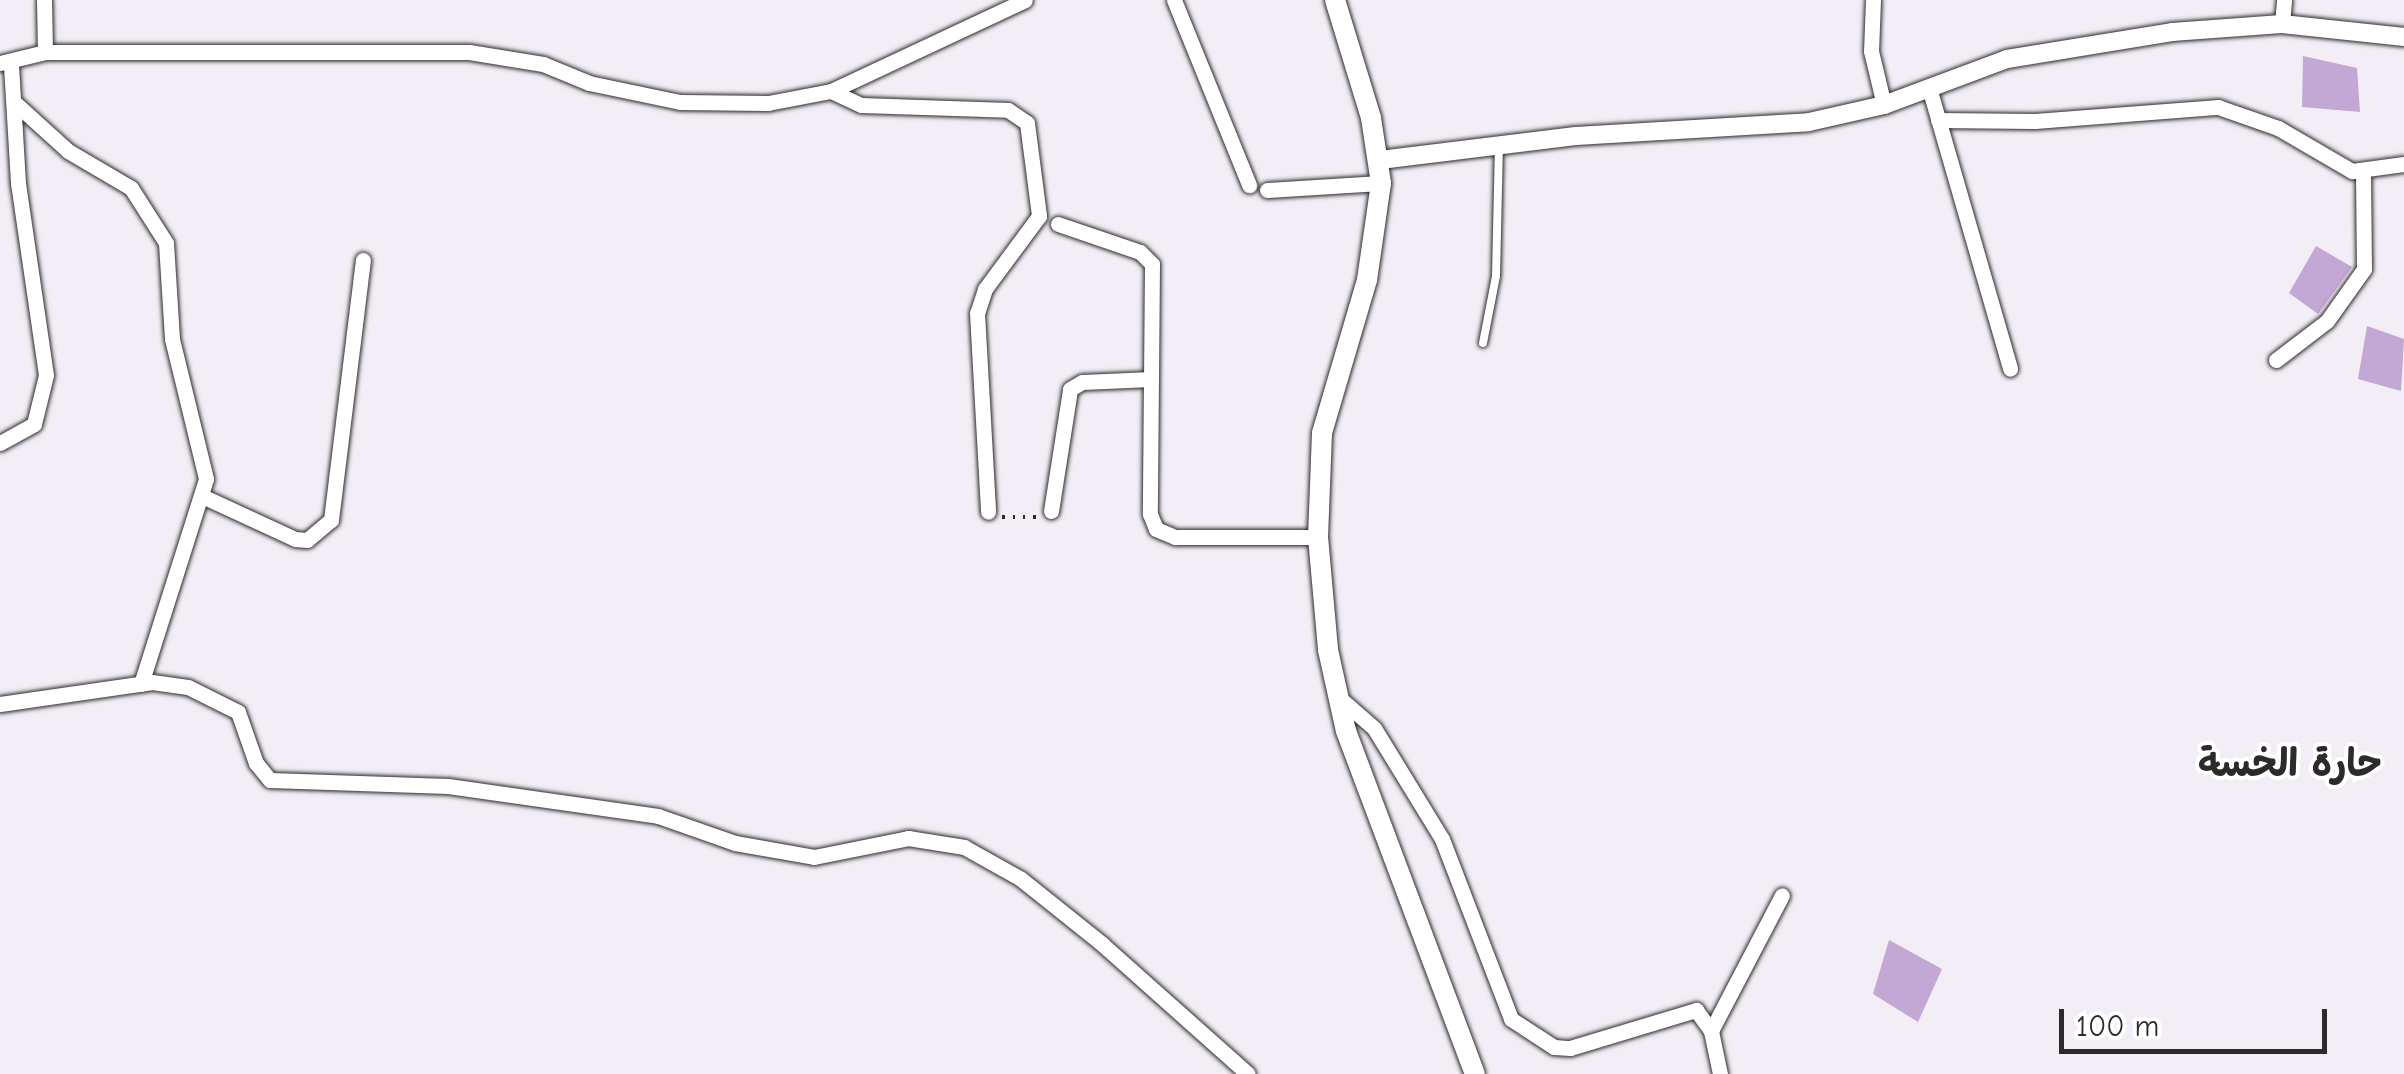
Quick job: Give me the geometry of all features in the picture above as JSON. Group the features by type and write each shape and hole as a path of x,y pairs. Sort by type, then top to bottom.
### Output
{"main road":[{"path":"1335,0 1380,160 1381,183 1366,280 1322,433 1318,538 1336,695 1475,1074"}],"street":[{"path":"44,0 45,52"},
{"path":"0,443 34,424 46,375 18,183 14,102 6,64 45,52 469,52 544,64 629,93 722,106 830,90 1026,0"},
{"path":"1174,0 1250,185"},
{"path":"1873,0 1871,50 1884,105"},
{"path":"2282,24 2284,0"},
{"path":"1380,160 1588,135 1809,122 1884,105 2007,59 2068,46 2282,24 2404,37"},
{"path":"830,90 861,106 1008,110 1027,123 1038,216 985,288 977,313 988,512"},
{"path":"1930,90 2010,368"},
{"path":"14,102 68,151 131,188 166,244 172,340 206,462 202,496 141,684"},
{"path":"1938,120 2035,121 2218,108 2278,128 2363,173 2404,164"},
{"path":"2276,360 2327,321 2364,269 2363,173"},
{"path":"1268,190 1381,183"},
{"path":"1058,224 1140,252 1152,264 1150,514 1156,529 1175,537 1318,538"},
{"path":"202,496 295,539 307,540 331,520 363,260"},
{"path":"1051,511 1070,389 1082,382 1151,378"},
{"path":"0,704 141,684 188,686 222,699 245,725 256,763 270,780 448,786 658,816 735,843 814,857 908,838 964,847 1020,879 1102,944 1248,1074"},
{"path":"1336,695 1374,728 1442,839 1499,998 1526,1033 1570,1048 1689,1009 1701,1013 1712,1031 1720,1074"},
{"path":"1712,1031 1782,895"}],"lane":[{"path":"1482,343 1496,276 1499,148"}],"path":[{"path":"988,512 1011,520 1051,511"}],"building":[{"path":"2303,56 2357,68 2360,112 2302,107"},
{"path":"2316,246 2352,267 2318,314 2289,293"},
{"path":"2367,326 2404,339 2401,391 2358,379"},
{"path":"1889,940 1942,969 1918,1022 1873,994"}],"district":[{"name":"حارة الخسة","path":"2290,765"}]}
